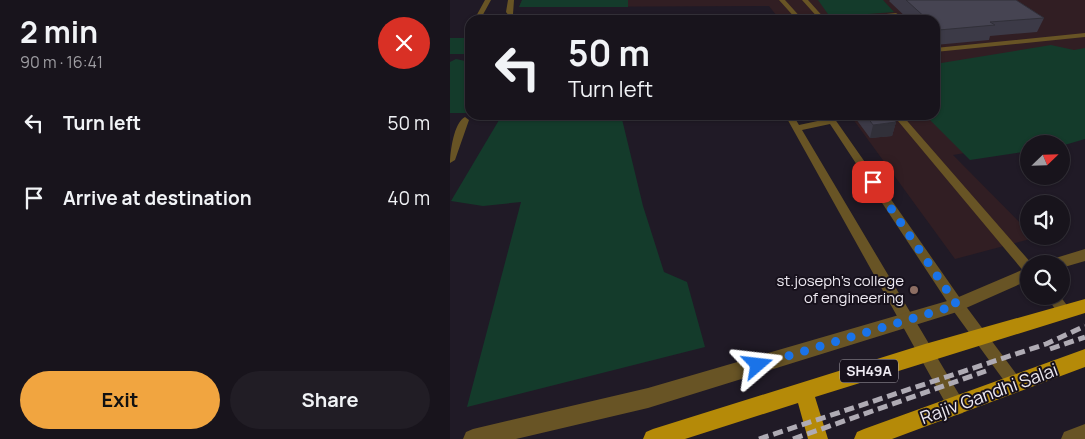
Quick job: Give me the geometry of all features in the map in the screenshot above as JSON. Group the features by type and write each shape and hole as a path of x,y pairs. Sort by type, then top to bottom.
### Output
{"main road":[{"name":"SH49A","path":"653,439 980,336 1085,306"},
{"name":"Rajiv Gandhi Salai","path":"864,439 957,407 1085,358"},
{"path":"804,391 818,439"}],"street":[{"path":"1070,259 1085,255"},
{"path":"474,439 648,398 957,305 1020,277"},
{"path":"1071,439 1085,434"}],"lane":[{"path":"480,15 488,0"},
{"path":"511,0 509,12 511,15"},
{"path":"782,0 796,15"},
{"path":"805,0 818,15"},
{"path":"940,50 1085,35"},
{"path":"450,160 465,120"},
{"path":"792,120 957,407"},
{"path":"796,128 823,120"},
{"path":"831,120 957,305 1015,384"},
{"path":"902,120 1020,258"},
{"path":"1059,305 1065,312"}],"shaded area":[{"path":"522,0 1085,0 1085,127 1058,135 1020,135 1020,144 953,155 1020,223 1020,242 955,259 854,120 940,120 940,15 776,15 769,6 519,7"}],"green space":[{"path":"522,0 628,0 628,7 519,7"},
{"path":"818,0 883,0 894,12 856,15 829,15"},
{"path":"450,38 465,38 465,54 450,54"},
{"path":"1051,45 1074,50 1085,48 1085,139 1070,143 1070,135 1020,135 1020,152 970,160 930,120 940,120 940,63"},
{"path":"456,59 465,61 465,113 450,113 450,62"},
{"path":"499,120 622,120 643,206 664,272 687,282 705,347 467,407 521,202 483,206 451,201"}],"building":[{"path":"906,0 1016,0 1044,18 990,22 995,25 940,30 940,15 922,15"},
{"path":"870,120 895,120 896,122 873,125"}],"railway":[{"path":"759,439 1046,344 1085,326"},
{"path":"1050,349 1085,337"},
{"path":"793,439 986,371"}],"place":[{"name":"st.joseph's college of engineering","path":"914,290"}],"route":[{"path":"758,365 957,305 873,182"}]}
